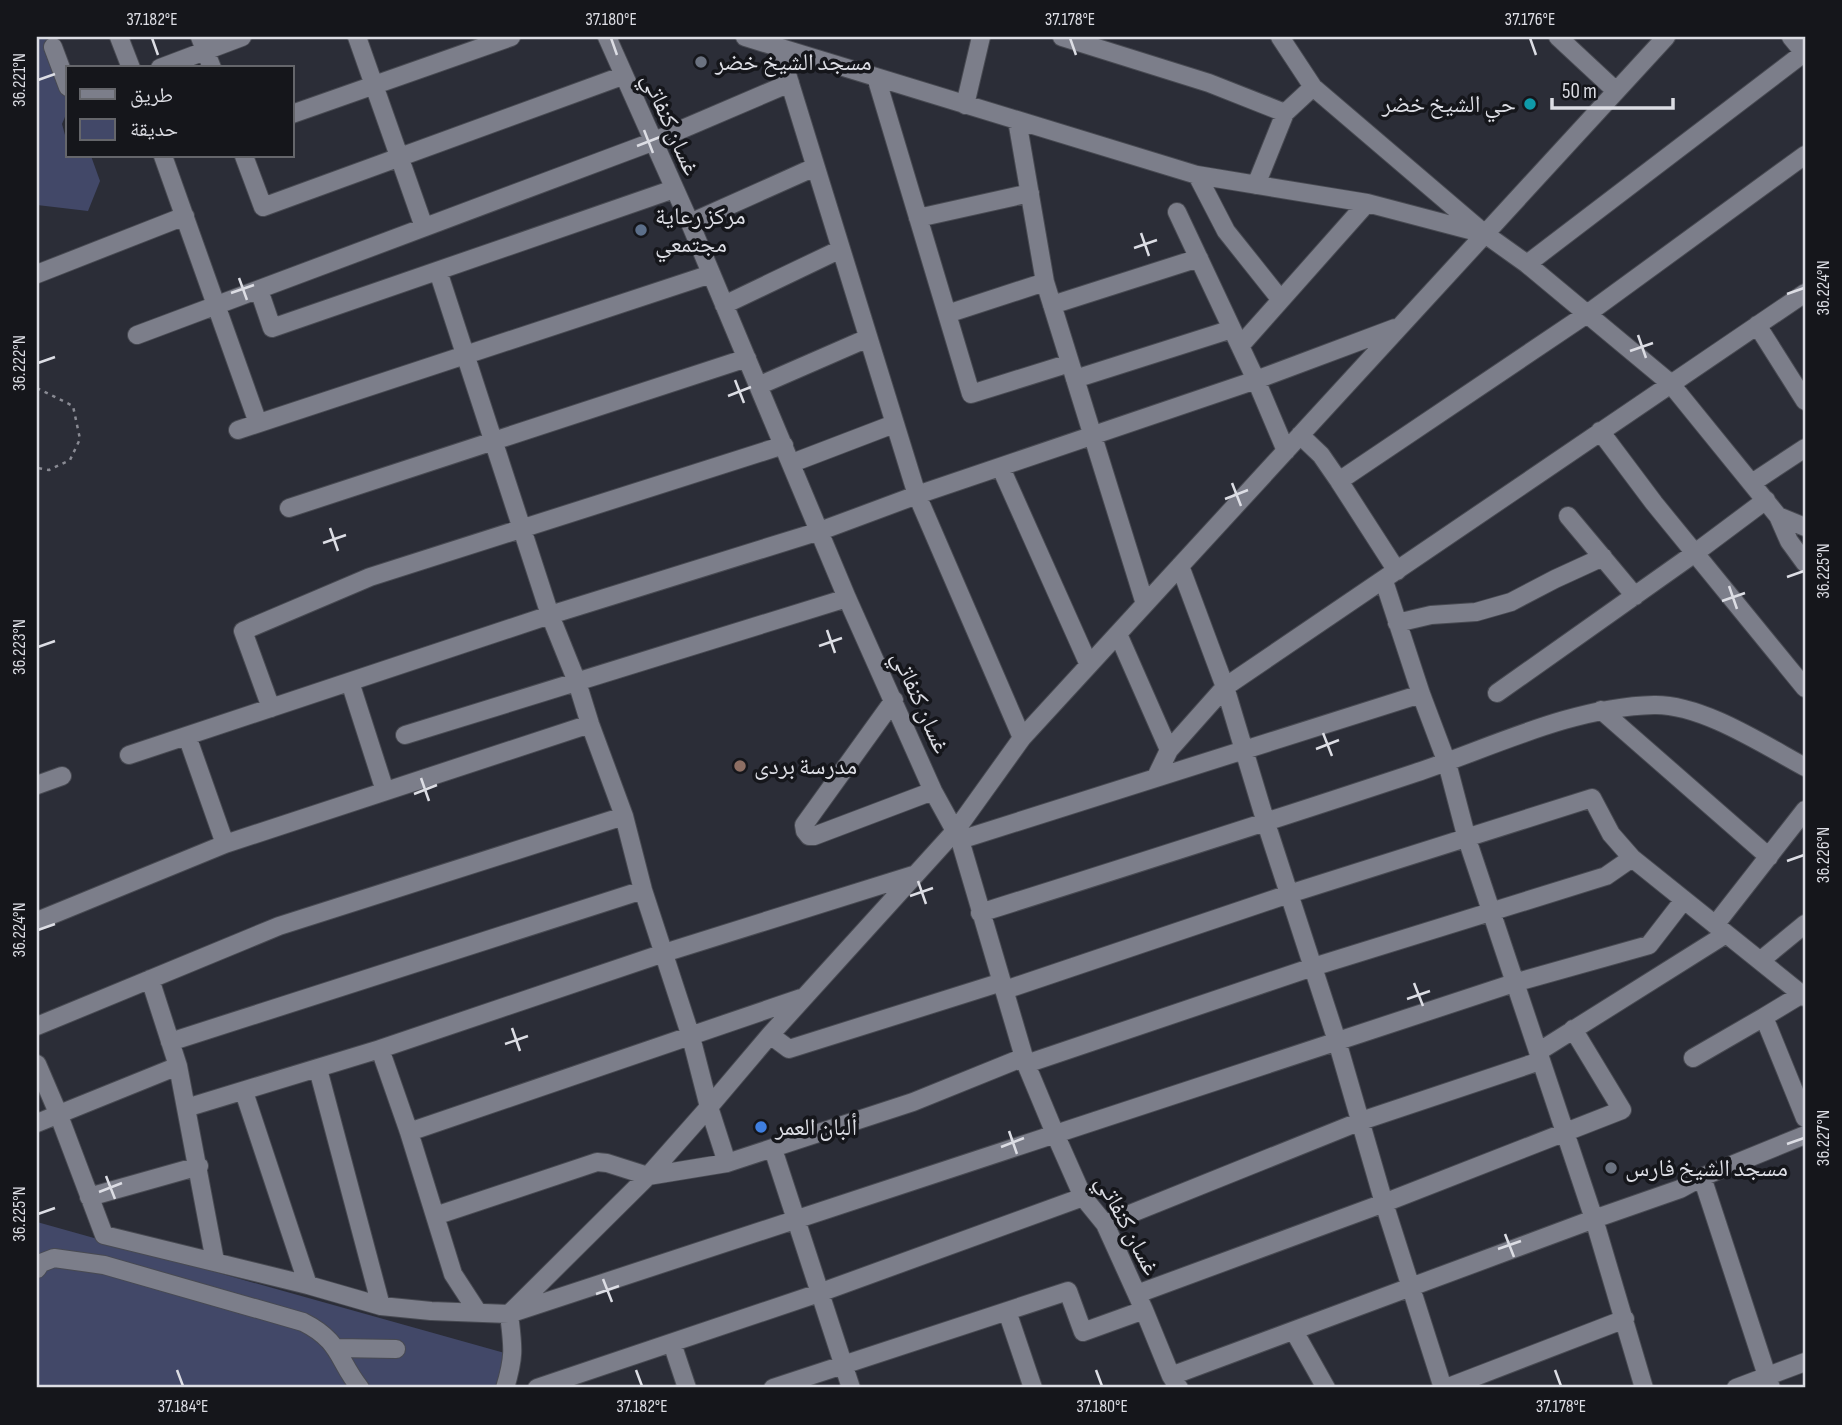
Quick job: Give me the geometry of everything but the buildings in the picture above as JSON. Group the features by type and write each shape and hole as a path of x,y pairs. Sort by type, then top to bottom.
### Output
{"street":[{"path":"119,37 130,66"},
{"path":"164,66 203,44 242,37"},
{"path":"357,37 424,227"},
{"path":"294,113 510,37"},
{"name":"غسان كنفاتي","path":"607,37 622,76 690,223 847,598 933,791 958,835 1025,1060 1056,1136 1083,1197 1105,1224 1175,1382"},
{"path":"745,37 1197,175 1367,203 1485,234"},
{"path":"965,105 981,37"},
{"path":"1062,37 1209,83 1285,113"},
{"path":"1280,37 1313,87 1485,234 1527,264 1670,383 1779,516 1788,541 1805,563"},
{"path":"1558,37 1616,91"},
{"path":"509,1314 648,1176 913,875 958,835 1022,738 1666,37"},
{"path":"1527,264 1805,53 1791,37"},
{"path":"203,44 211,66"},
{"path":"53,47 66,82"},
{"path":"779,48 918,495 1022,738"},
{"path":"245,158 262,207 622,76"},
{"path":"876,77 971,394 1236,337 1281,300 1367,203"},
{"path":"137,335 652,142 790,83"},
{"path":"1256,185 1285,113 1313,87"},
{"path":"1017,120 1045,282 1145,604"},
{"path":"1339,481 1587,314 1805,155"},
{"path":"164,158 258,423"},
{"path":"690,223 815,167"},
{"path":"1197,175 1226,231 1281,300"},
{"path":"259,290 272,328 674,190"},
{"path":"918,218 1030,193"},
{"path":"1177,212 1256,380 1286,451"},
{"path":"37,274 185,216"},
{"path":"724,306 841,249"},
{"path":"1052,305 1199,258"},
{"path":"438,271 550,615 577,682 624,816 643,890 691,1037 727,1163"},
{"path":"238,430 711,274"},
{"path":"947,314 1045,282"},
{"path":"1156,777 1169,750 1224,687 1805,293"},
{"path":"1757,325 1805,401"},
{"path":"129,755 550,615 820,531 1256,380 1398,327"},
{"path":"758,387 868,338"},
{"path":"289,508 747,358"},
{"path":"792,463 894,424"},
{"path":"1600,431 1654,503 1805,688"},
{"path":"1300,436 1321,454 1339,481 1390,576 1397,623 1420,694 1447,762 1467,839 1594,1219 1644,1388"},
{"path":"271,708 243,631 370,577 784,444"},
{"path":"1752,482 1805,448"},
{"path":"1001,468 1089,665"},
{"path":"1497,693 1766,500"},
{"path":"1568,516 1635,596"},
{"path":"1779,516 1805,527"},
{"path":"1397,623 1431,615 1476,612 1511,602 1602,557"},
{"path":"1180,566 1244,749 1362,1121 1384,1203 1445,1388 1625,1320"},
{"path":"405,736 847,598"},
{"path":"1118,634 1169,750"},
{"path":"350,682 385,791"},
{"path":"958,835 1156,777 1420,694"},
{"path":"894,700 804,825 805,831 809,836 814,836 933,791"},
{"path":"980,913 1266,823 1601,710 1657,705 1704,715 1805,767"},
{"path":"1601,710 1769,857"},
{"path":"37,921 225,844 590,724"},
{"path":"187,736 225,844"},
{"path":"37,785 62,776"},
{"path":"770,1035 789,1049 1004,986 1592,799 1611,834 1632,858 1803,996 1693,1058"},
{"path":"1105,1224 1362,1121 1539,1056 1573,1029 1721,930 1769,857 1805,810"},
{"path":"37,1026 279,926 624,816"},
{"path":"435,1216 597,1163 607,1163 648,1176 727,1163 913,1102 1025,1060 1606,876 1632,858"},
{"path":"186,1108 318,1069 664,953 913,875"},
{"path":"170,1042 643,890"},
{"path":"37,1064 104,1235 215,1261 382,1306 509,1314 1514,983 1649,945 1683,901"},
{"path":"1760,961 1805,924"},
{"path":"150,979 178,1066 215,1261"},
{"path":"409,1132 804,997"},
{"path":"1764,1017 1805,1118"},
{"path":"773,1388 1068,1291 1083,1332 1141,1302 1622,1110 1573,1029"},
{"path":"380,1049 453,1274 477,1311"},
{"path":"37,1122 178,1066"},
{"path":"318,1069 382,1306"},
{"path":"244,1092 308,1285"},
{"path":"1175,1382 1294,1331 1680,1189 1702,1177 1805,1135"},
{"path":"773,1149 851,1388"},
{"path":"89,1198 199,1166"},
{"path":"1702,1177 1769,1382"},
{"path":"537,1388 819,1293 1083,1197"},
{"path":"37,1269 41,1263 54,1258 104,1265 303,1322 319,1330 337,1348 350,1376 360,1388"},
{"path":"1007,1311 1033,1388"},
{"path":"505,1388 514,1349 509,1314"},
{"path":"1294,1331 1326,1388"},
{"path":"672,1343 687,1388"},
{"path":"337,1348 396,1349"},
{"path":"1736,1388 1769,1382 1805,1362"}],"path":[{"path":"37,388 74,406 80,439 70,460 49,470 37,468"}],"green space":[{"path":"37,37 49,37 66,86 66,113 62,124 66,139 66,158 92,158 100,181 88,211 37,205"},
{"path":"37,1222 515,1356 506,1388 37,1388"}],"place":[{"name":"مسجد الشيخ خضر","path":"701,62"},
{"name":"حي الشيخ خضر","path":"1530,104"},
{"name":"مركز رعاية مجتمعي","path":"641,230"},
{"name":"مدرسة بردى","path":"740,766"},
{"name":"ألبان العمر","path":"761,1127"},
{"name":"مسجد الشيخ فارس","path":"1611,1168"}]}
